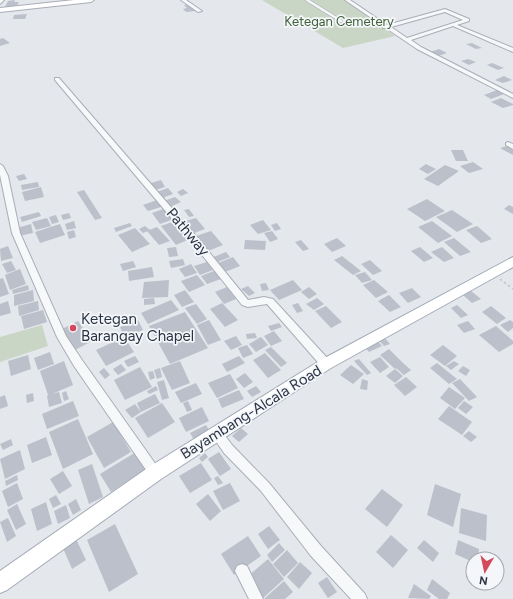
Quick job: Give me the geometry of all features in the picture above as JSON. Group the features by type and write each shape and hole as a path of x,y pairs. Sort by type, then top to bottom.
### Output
{"main road":[{"name":"Bayambang-Alcala Road","path":"0,583 154,474 326,364 513,261"}],"street":[{"path":"0,10 91,0"},
{"path":"183,0 200,10"},
{"path":"347,0 406,40 513,96"},
{"path":"385,27 445,10 467,20 406,40"},
{"path":"454,25 513,50"},
{"name":"Pathway","path":"57,79 193,238 245,303 264,300 270,301 326,364"},
{"path":"0,166 4,176 16,233 62,337 78,363 154,474"},
{"path":"217,434 265,487 316,552 360,599"},
{"path":"242,571 256,599"}],"lane":[{"path":"307,0 341,21"}],"path":[{"path":"493,273 513,289"}],"green space":[{"name":"Ketegan Cemetery","path":"262,0 346,0 395,36 343,48"},
{"path":"42,325 48,346 0,362 0,337"}],"building":[{"path":"15,0 14,2 19,2 16,7 5,7 8,1"},
{"path":"189,4 196,11 186,12 183,9 187,8 184,5"},
{"path":"27,14 25,19 13,19 14,15"},
{"path":"3,38 10,43 0,46 0,39"},
{"path":"472,43 482,48 476,49 466,44"},
{"path":"439,49 447,53 438,56 430,52"},
{"path":"468,59 476,62 469,65 461,61"},
{"path":"492,63 504,68 498,70 487,65"},
{"path":"504,76 512,80 503,83 495,80"},
{"path":"497,90 504,94 491,99 484,95"},
{"path":"501,98 513,105 503,108 491,102"},
{"path":"507,146 513,150 513,155 500,148"},
{"path":"451,150 463,150 468,161 456,161"},
{"path":"473,162 483,169 469,173 460,166"},
{"path":"426,164 436,169 428,174 419,169"},
{"path":"445,165 459,171 438,186 424,179"},
{"path":"24,174 27,179 19,181 16,176"},
{"path":"161,180 165,187 155,190 151,183"},
{"path":"38,182 39,187 22,190 21,185"},
{"path":"41,187 44,197 25,201 22,192"},
{"path":"168,188 173,194 162,198 157,192"},
{"path":"183,189 188,193 181,196 177,192"},
{"path":"84,190 102,218 95,220 77,192"},
{"path":"175,197 181,202 170,207 164,201"},
{"path":"427,199 445,211 425,221 407,209"},
{"path":"157,200 161,207 148,211 143,205"},
{"path":"509,205 513,207 513,214 504,209"},
{"path":"166,208 174,219 160,224 152,213"},
{"path":"189,209 194,216 189,217 184,210"},
{"path":"452,210 473,224 457,232 436,217"},
{"path":"39,212 41,216 22,222 20,217"},
{"path":"69,213 71,218 63,220 61,215"},
{"path":"56,215 59,222 52,224 49,217"},
{"path":"47,218 51,226 36,230 32,222"},
{"path":"196,218 205,229 191,234 182,222"},
{"path":"263,220 271,230 258,234 250,225"},
{"path":"74,221 76,228 67,230 65,224"},
{"path":"175,221 190,239 176,245 161,226"},
{"path":"432,221 452,236 438,243 418,227"},
{"path":"130,223 132,226 116,232 114,228"},
{"path":"277,223 281,229 275,231 271,225"},
{"path":"31,224 33,233 19,236 17,228"},
{"path":"60,224 65,235 40,243 35,232"},
{"path":"145,226 150,230 143,233 139,229"},
{"path":"477,226 492,239 481,243 466,230"},
{"path":"157,227 170,241 159,245 147,231"},
{"path":"135,228 150,244 132,252 118,235"},
{"path":"74,230 76,237 69,239 67,232"},
{"path":"211,231 223,245 208,251 196,236"},
{"path":"272,231 278,239 270,242 264,233"},
{"path":"337,238 346,246 332,252 324,244"},
{"path":"454,238 471,252 460,256 444,242"},
{"path":"245,240 266,241 265,250 244,249"},
{"path":"301,240 309,249 303,251 295,242"},
{"path":"8,246 13,258 1,261 0,249"},
{"path":"176,247 178,256 169,257 167,248"},
{"path":"420,247 433,258 424,262 411,251"},
{"path":"442,247 454,258 444,262 431,252"},
{"path":"226,252 230,257 215,263 211,258"},
{"path":"342,256 361,271 353,275 334,260"},
{"path":"233,257 240,266 225,272 218,263"},
{"path":"183,259 185,265 171,268 169,261"},
{"path":"370,260 382,271 373,275 361,264"},
{"path":"11,261 16,270 7,273 2,264"},
{"path":"133,261 136,267 123,271 120,264"},
{"path":"207,262 213,270 200,275 194,266"},
{"path":"191,264 197,273 185,277 179,269"},
{"path":"152,267 154,277 129,281 128,271"},
{"path":"20,269 26,284 10,290 5,275"},
{"path":"214,271 221,279 207,284 201,276"},
{"path":"365,272 372,280 362,283 355,275"},
{"path":"197,275 205,285 189,292 181,281"},
{"path":"3,278 9,294 0,297 0,279"},
{"path":"169,280 168,297 142,298 144,282"},
{"path":"293,280 302,290 279,300 270,290"},
{"path":"374,280 388,292 376,298 363,285"},
{"path":"266,283 269,290 262,291 260,284"},
{"path":"28,285 29,290 13,294 12,290"},
{"path":"248,286 255,293 249,296 241,289"},
{"path":"227,287 236,299 224,304 215,292"},
{"path":"309,287 317,294 309,299 301,292"},
{"path":"412,288 421,297 408,303 399,293"},
{"path":"33,290 34,301 14,306 14,295"},
{"path":"185,290 194,302 182,307 174,295"},
{"path":"471,291 481,299 472,303 463,295"},
{"path":"389,295 401,307 390,312 378,301"},
{"path":"154,298 155,304 144,305 144,299"},
{"path":"317,298 324,304 314,310 306,304"},
{"path":"171,300 179,310 148,324 141,313"},
{"path":"8,301 11,313 0,316 0,304"},
{"path":"38,301 39,310 19,316 18,306"},
{"path":"222,303 238,320 225,327 210,309"},
{"path":"298,303 303,311 297,313 292,305"},
{"path":"196,304 207,319 197,324 185,308"},
{"path":"457,305 468,315 461,318 451,308"},
{"path":"326,306 342,322 331,328 315,311"},
{"path":"491,306 506,318 497,324 482,312"},
{"path":"43,310 47,322 24,329 21,316"},
{"path":"185,312 208,348 170,364 149,326"},
{"path":"135,314 136,319 128,321 127,316"},
{"path":"138,320 143,330 124,337 120,327"},
{"path":"209,320 221,340 208,345 197,325"},
{"path":"510,320 513,322 513,328 508,332 500,325"},
{"path":"78,321 92,341 75,350 62,329"},
{"path":"468,321 475,329 464,333 457,325"},
{"path":"279,323 282,327 271,331 268,326"},
{"path":"496,326 513,341 513,344 499,352 479,335"},
{"path":"274,331 282,341 271,346 264,336"},
{"path":"255,333 257,338 247,339 246,334"},
{"path":"236,336 242,345 231,350 224,341"},
{"path":"383,336 390,344 384,346 377,338"},
{"path":"124,337 134,352 106,366 96,350"},
{"path":"261,337 268,345 256,352 249,344"},
{"path":"376,339 382,346 369,352 363,345"},
{"path":"247,345 253,354 243,358 238,348"},
{"path":"443,345 457,356 445,366 430,355"},
{"path":"271,347 287,363 281,367 265,350"},
{"path":"389,349 411,370 404,375 380,355"},
{"path":"50,352 54,364 38,370 34,358"},
{"path":"265,353 281,370 268,378 253,360"},
{"path":"28,355 31,369 11,376 8,361"},
{"path":"135,356 139,362 128,367 124,361"},
{"path":"239,356 245,363 227,372 222,364"},
{"path":"380,357 389,367 380,373 370,362"},
{"path":"359,359 371,373 367,375 354,361"},
{"path":"64,361 73,385 52,394 59,392 62,403 49,407 48,395 40,371"},
{"path":"180,361 190,383 172,390 161,368"},
{"path":"454,361 459,364 451,370 446,366"},
{"path":"437,363 457,379 449,384 430,368"},
{"path":"121,364 126,370 118,375 113,369"},
{"path":"351,365 364,374 353,384 340,375"},
{"path":"463,366 470,370 466,376 458,371"},
{"path":"140,367 152,387 125,400 114,380"},
{"path":"104,368 110,375 105,379 99,372"},
{"path":"160,368 162,377 157,379 154,370"},
{"path":"395,369 403,376 395,383 386,376"},
{"path":"153,371 155,378 150,380 148,372"},
{"path":"245,373 253,382 244,388 236,379"},
{"path":"230,374 238,388 217,398 208,383"},
{"path":"406,377 417,387 405,396 394,385"},
{"path":"362,379 368,381 367,390 360,389"},
{"path":"460,379 477,397 469,401 452,383"},
{"path":"164,380 169,398 162,400 157,382"},
{"path":"196,383 202,394 181,403 175,392"},
{"path":"156,386 158,390 149,394 147,391"},
{"path":"256,386 261,392 252,397 247,391"},
{"path":"449,387 465,398 455,409 440,398"},
{"path":"239,390 244,399 222,408 218,399"},
{"path":"66,391 69,399 64,401 62,393"},
{"path":"33,393 34,401 27,403 26,395"},
{"path":"155,394 160,403 141,412 137,403"},
{"path":"5,395 8,406 0,409 0,397"},
{"path":"73,401 79,416 47,429 42,414"},
{"path":"188,401 192,410 187,412 183,403"},
{"path":"464,401 473,407 466,414 458,408"},
{"path":"162,403 175,422 148,438 135,418"},
{"path":"135,404 141,412 132,418 125,410"},
{"path":"449,406 472,422 462,435 438,419"},
{"path":"202,407 209,421 186,432 179,418"},
{"path":"78,419 93,454 63,469 49,432"},
{"path":"113,422 131,452 104,468 87,437"},
{"path":"206,425 210,432 194,440 190,433"},
{"path":"241,428 248,434 239,442 232,436"},
{"path":"469,431 477,437 471,442 463,436"},
{"path":"46,437 52,455 32,463 27,445"},
{"path":"11,439 13,445 3,450 0,444"},
{"path":"20,450 25,469 5,479 0,459"},
{"path":"136,452 146,469 111,492 100,474"},
{"path":"219,452 231,469 220,476 208,459"},
{"path":"205,453 208,457 202,462 199,458"},
{"path":"201,463 212,480 190,493 179,476"},
{"path":"92,464 103,497 89,504 78,470"},
{"path":"63,471 72,486 59,494 50,479"},
{"path":"17,475 18,480 6,486 5,481"},
{"path":"218,476 223,483 218,485 214,478"},
{"path":"17,483 23,499 8,507 2,491"},
{"path":"230,483 240,501 223,510 213,491"},
{"path":"435,484 461,494 453,527 427,515"},
{"path":"382,489 403,505 387,527 365,509"},
{"path":"208,494 221,511 210,521 196,504"},
{"path":"56,495 61,504 53,508 49,499"},
{"path":"76,499 81,510 73,515 68,504"},
{"path":"46,502 52,524 37,531 31,509"},
{"path":"17,504 26,524 16,530 7,510"},
{"path":"66,505 70,518 58,524 54,511"},
{"path":"461,508 487,515 486,541 459,533"},
{"path":"8,518 16,536 7,542 0,522"},
{"path":"115,524 138,574 109,592 87,540"},
{"path":"269,526 280,540 268,549 258,534"},
{"path":"391,535 408,550 393,568 376,552"},
{"path":"248,536 261,556 234,575 221,554"},
{"path":"76,539 86,560 72,569 63,548"},
{"path":"424,540 439,553 433,562 417,548"},
{"path":"458,540 479,549 479,551 465,551 465,558 455,554"},
{"path":"279,543 285,550 272,562 267,555"},
{"path":"287,550 298,563 284,577 273,564"},
{"path":"268,559 284,579 262,599 246,578"},
{"path":"300,562 312,573 299,589 287,577"},
{"path":"327,577 337,592 328,598 318,583"},
{"path":"432,579 450,593 447,599 439,599 427,590"},
{"path":"284,581 293,592 285,599 264,599"},
{"path":"414,584 431,596 429,599 408,598"}],"place":[{"name":"Ketegan Barangay Chapel","path":"73,328"}]}
